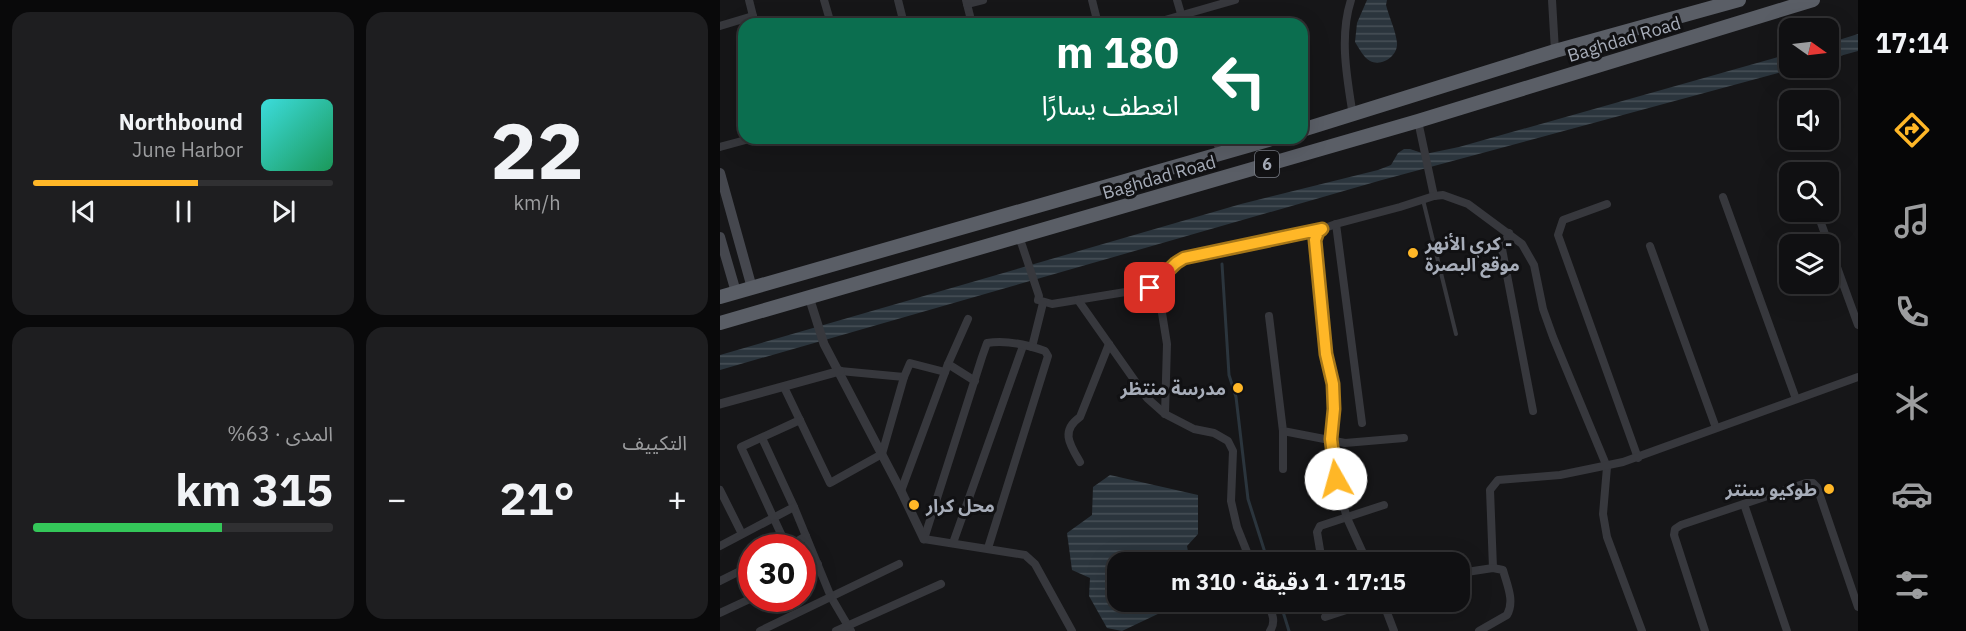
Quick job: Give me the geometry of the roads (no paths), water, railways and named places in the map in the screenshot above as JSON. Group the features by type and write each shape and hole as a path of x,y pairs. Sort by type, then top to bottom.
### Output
{"highway":[{"name":"Baghdad Road","path":"1308,128 1555,51 1739,0"},
{"name":"Baghdad Road","path":"720,322 1021,242 1813,0"},
{"name":"Baghdad Road","path":"720,297 1253,144"}],"main road":[{"path":"720,173 752,288"},
{"path":"720,237 736,292"}],"street":[{"path":"749,0 754,18"},
{"path":"824,0 829,18"},
{"path":"898,0 902,18"},
{"path":"971,18 967,2 983,0"},
{"path":"1092,0 1096,18"},
{"path":"1177,0 1182,18"},
{"path":"1171,18 1234,0"},
{"path":"1351,0 1347,11 1345,43 1346,74 1353,116"},
{"path":"1552,0 1555,51"},
{"path":"720,26 738,23"},
{"path":"1418,121 1434,196"},
{"path":"720,147 738,142"},
{"path":"1218,144 1220,153"},
{"path":"1041,299 1052,304 1150,288 1184,258 1322,229 1434,196 1443,195 1460,199 1509,233 1522,244 1531,258 1548,323 1607,467 1602,514 1607,537 1642,631"},
{"path":"1723,196 1796,399"},
{"path":"1607,204 1563,220 1558,235 1638,458"},
{"path":"1821,222 1858,325"},
{"path":"1336,224 1362,423"},
{"path":"1322,229 1315,240 1326,354 1333,384 1334,409 1331,439 1336,479 1347,518 1362,552"},
{"path":"1509,233 1503,249 1533,411"},
{"path":"1021,242 1041,299 1032,347"},
{"path":"1650,246 1716,429"},
{"path":"1157,282 1167,344 1165,414"},
{"path":"809,297 824,344 840,371 924,540"},
{"path":"1078,300 1147,398 1165,414 1194,429 1214,433 1228,441 1233,451 1231,501 1237,526 1247,552"},
{"path":"1269,316 1283,430 1283,469"},
{"path":"901,491 968,319"},
{"path":"924,540 987,343 998,341 1032,347 1045,351 1048,356 988,548"},
{"path":"1080,462 1069,444 1068,434 1074,421 1080,417 1109,344"},
{"path":"953,543 1023,346"},
{"path":"784,387 830,483 882,454 910,363 947,368 975,381"},
{"path":"720,404 840,371 904,377"},
{"path":"1493,568 1490,495 1494,482 1502,478 1560,476 1607,467 1638,458 1858,377"},
{"path":"781,534 741,447 800,420"},
{"path":"1283,430 1345,443 1404,438"},
{"path":"762,438 805,534"},
{"path":"1705,631 1674,535 1675,529 1806,483 1813,483 1817,487 1858,608"},
{"path":"720,490 742,534 794,507"},
{"path":"1744,504 1787,631"},
{"path":"1320,552 1317,532 1320,526 1384,505"},
{"path":"720,546 738,536"},
{"path":"924,540 1025,555 1035,564 1072,631"},
{"path":"816,559 831,597 849,628"},
{"path":"760,631 899,564"},
{"path":"1470,571 1493,568 1503,570 1511,606 1507,615 1479,631"},
{"path":"720,581 738,572"},
{"path":"836,631 849,628 941,584"},
{"path":"720,614 738,605"},
{"path":"1270,631 1274,626 1271,612"},
{"path":"1324,617 1340,612"},
{"path":"1387,612 1394,631"}],"lane":[{"path":"1423,199 1456,334"}],"waterway":[{"path":"1222,264 1229,375 1236,397 1248,499 1265,552"},
{"path":"1283,612 1289,631"}],"place":[{"name":"كري الأنهر - موقع البصرة","path":"1413,253"},
{"name":"مدرسة منتظر","path":"1238,388"},
{"name":"طوكيو سنتر","path":"1829,489"},
{"name":"محل كرار","path":"914,505"}]}
